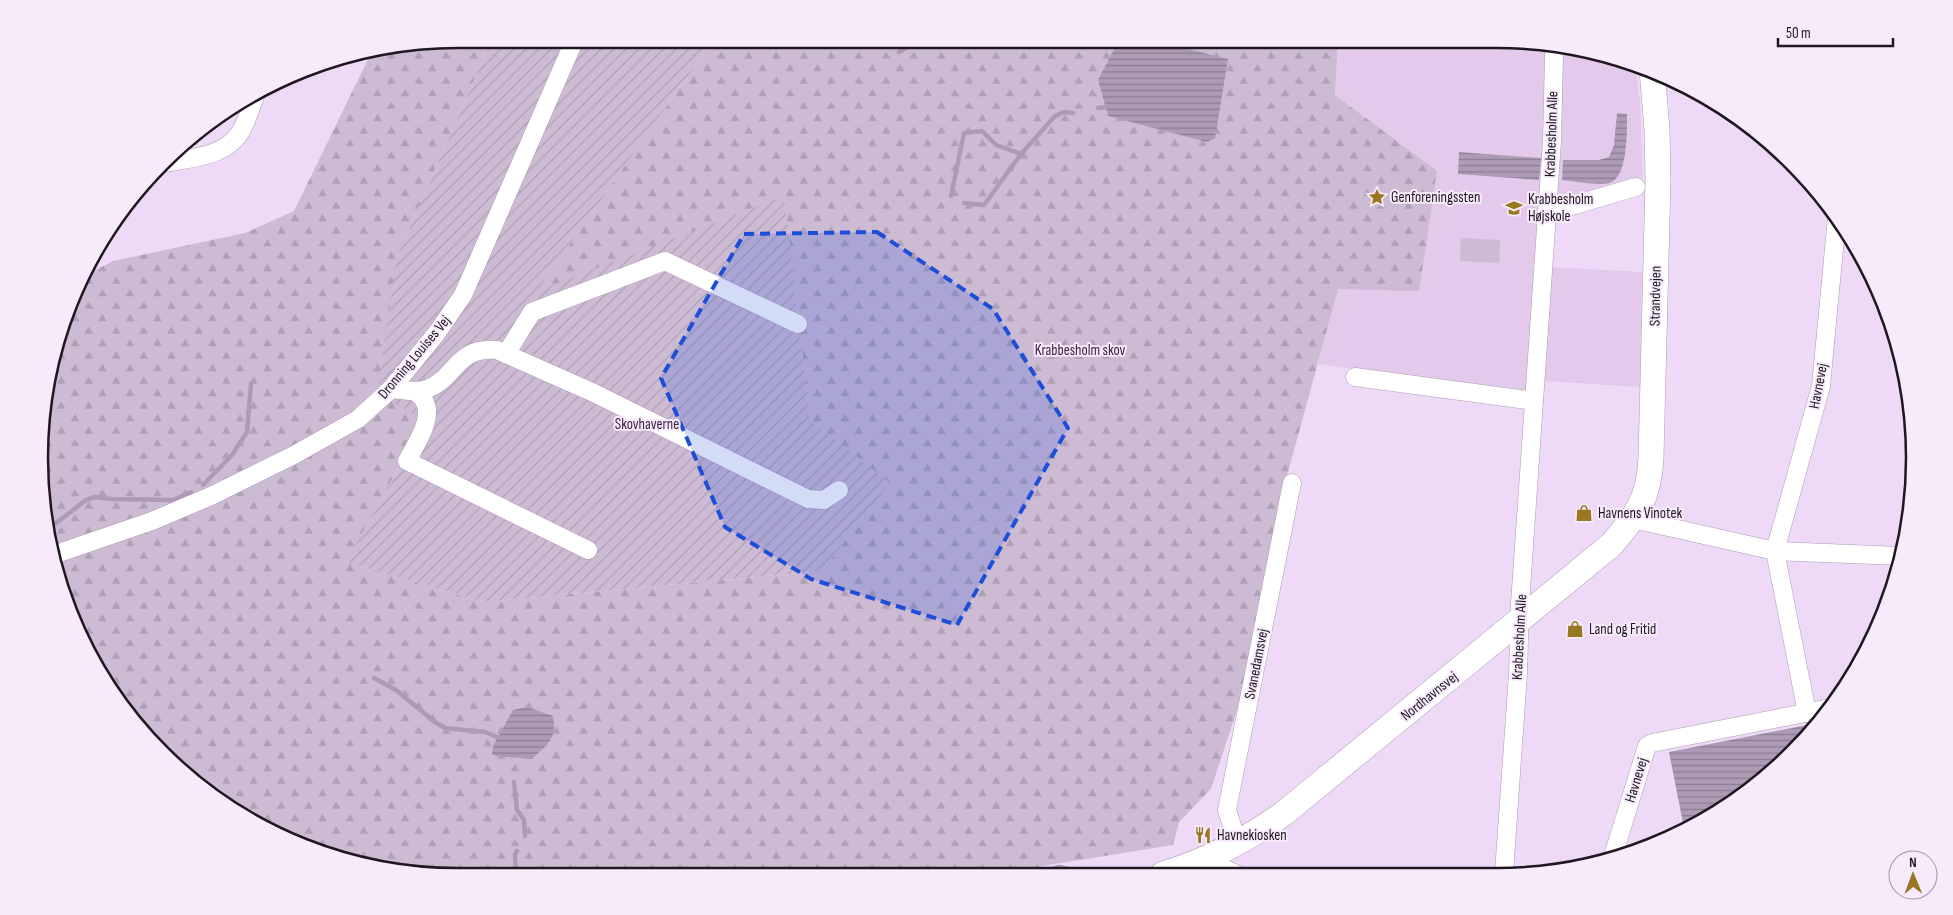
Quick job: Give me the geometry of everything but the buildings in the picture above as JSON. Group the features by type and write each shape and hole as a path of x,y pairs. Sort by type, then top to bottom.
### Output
{"street":[{"name":"Dronning Louises Vej","path":"59,553 152,521 211,496 294,455 358,419 392,389 436,334 463,296 571,48"},
{"name":"Krabbesholm Alle","path":"1504,868 1552,141 1554,55"},
{"name":"Strandvejen","path":"1633,519 1641,506 1647,490 1651,458 1658,181 1657,120 1653,79"},
{"path":"175,161 213,154 229,144 240,132 253,102"},
{"path":"1547,213 1636,187"},
{"name":"Havnevej","path":"1807,713 1775,551 1821,386 1836,230"},
{"path":"506,354 532,312 665,261 798,324"},
{"path":"392,389 414,391 427,389 435,384 462,358 474,352 487,350 506,354 594,393 808,498 824,500 839,490"},
{"path":"1355,376 1534,401"},
{"path":"414,391 424,400 427,414 426,423 406,461 588,550"},
{"name":"Svanedamsvej","path":"1238,844 1226,810 1292,483"},
{"path":"1633,519 1775,551 1894,556"},
{"name":"Nordhavnsvej","path":"1222,868 1238,844 1296,804 1520,622 1612,545 1633,519"},
{"name":"Havnevej","path":"1615,850 1647,746 1818,711"}],"highlighted area":[{"path":"877,232 993,309 1068,428 957,625 811,579 725,527 661,378 744,234"}],"shaded area":[{"path":"1114,48 1185,48 1228,59 1215,138 1207,142 1108,116 1098,80"},
{"name":"Krabbesholm Højskole","path":"1338,48 1522,48 1575,55 1602,61 1636,73 1640,100 1643,194 1552,222 1549,267 1642,272 1640,387 1528,380 1526,393 1318,364 1338,288 1437,172 1335,95"},
{"path":"1617,113 1627,114 1627,131 1623,164 1615,180 1599,184 1562,180 1563,160 1599,160 1609,157 1614,145"},
{"path":"1459,152 1541,158 1539,180 1458,174"},
{"path":"527,707 553,716 554,730 550,740 532,759 492,754 493,746 513,710"},
{"path":"1806,725 1766,766 1745,783 1700,813 1683,822 1669,752"}],"green space":[{"name":"Krabbesholm skov","path":"431,48 488,48 396,259 425,419 347,562 483,602 822,571 889,484 810,420 784,197 536,292 708,48 1114,48 1098,80 1108,116 1228,60 1183,48 1338,48 1335,95 1437,171 1419,291 1338,289 1287,476 1242,695 1211,789 1179,822 1173,845 1030,868 458,868 404,864 351,854 326,846 276,825 252,813 187,766 149,728 117,685 90,639 69,589 55,537 48,484 48,431 55,378 69,326 92,272 113,261 245,233 294,211 369,57"},
{"name":"Skovhaverne","path":"488,48 708,48 537,291 784,196 810,420 890,483 822,571 483,602 346,562 425,420 377,394 396,259"},
{"path":"1461,238 1500,240 1499,263 1460,261"}],"waterway":[{"path":"899,52 905,48"},
{"path":"1098,108 1106,107"},
{"path":"964,203 984,205 1021,154 1055,116 1064,112 1073,113"},
{"path":"951,196 964,133 982,131 996,145 1021,154"},
{"path":"203,485 232,455 247,432 251,384"},
{"path":"53,525 86,500 95,497 173,500 191,492"},
{"path":"374,678 396,690 445,728 485,732 497,737"},
{"path":"514,782 517,810 524,820 525,836"},
{"path":"516,868 515,855 517,851"},
{"path":"1056,868 1064,868"}],"place":[{"name":"Genforeningssten","path":"1377,197"},
{"name":"Krabbesholm Højskole","path":"1514,208"},
{"name":"Havnens Vinotek","path":"1584,513"},
{"name":"Land og Fritid","path":"1575,629"},
{"name":"Havnekiosken","path":"1203,835"}]}
